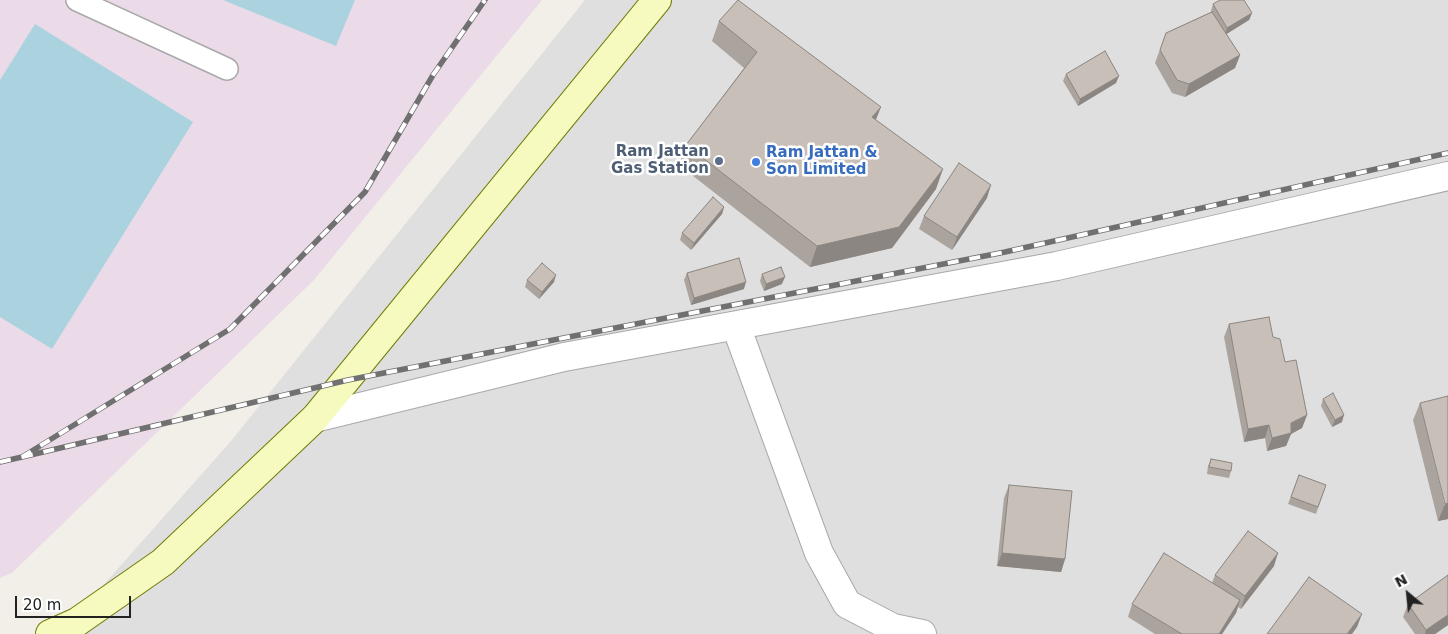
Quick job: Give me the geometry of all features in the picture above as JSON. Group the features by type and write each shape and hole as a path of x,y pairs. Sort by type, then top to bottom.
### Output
{"main road":[{"path":"50,634 76,622 163,562 314,418 657,0"}],"street":[{"path":"314,418 564,357 1057,266 1448,176"},
{"path":"736,326 819,554 847,604 893,628 922,634"}],"lane":[{"path":"77,0 227,69"}],"shaded area":[{"path":"0,0 542,0 314,280 12,573 0,578"},
{"path":"585,0 1448,0 1448,634 60,634 231,441"}],"water":[{"path":"223,0 355,0 336,46"},
{"path":"35,24 193,122 52,349 0,317 0,80"}],"building":[{"path":"738,0 881,107 872,117 943,169 899,227 817,246 686,145 757,52 719,21"},
{"path":"1220,0 1244,0 1252,13 1227,28 1213,4"},
{"path":"1212,12 1240,55 1189,84 1177,80 1160,50 1166,33"},
{"path":"1105,51 1119,76 1080,99 1066,74"},
{"path":"959,163 991,185 957,237 924,216"},
{"path":"713,197 724,207 694,243 682,233"},
{"path":"739,258 746,282 694,298 687,273"},
{"path":"542,263 556,275 542,292 527,280"},
{"path":"781,267 785,277 766,284 762,274"},
{"path":"1269,317 1273,337 1280,339 1285,362 1296,360 1307,415 1291,423 1291,433 1272,438 1269,425 1248,429 1229,324"},
{"path":"1333,393 1344,415 1335,420 1323,399"},
{"path":"1448,396 1448,503 1445,504 1420,403"},
{"path":"1211,459 1232,463 1231,471 1209,467"},
{"path":"1299,475 1326,485 1318,507 1291,497"},
{"path":"1009,485 1072,491 1065,559 1002,553"},
{"path":"1248,531 1278,553 1245,596 1215,575"},
{"path":"1164,553 1240,600 1219,634 1182,634 1132,604"},
{"path":"1448,575 1448,615 1426,630 1408,604"},
{"path":"1309,577 1362,614 1347,634 1267,634"}],"railway":[{"path":"0,462 22,457 230,329 365,192 433,75 485,0"},
{"path":"22,457 348,380 1005,252 1448,153"}],"place":[{"name":"Ram Jattan Gas Station","path":"719,161"},
{"name":"Ram Jattan & Son Limited","path":"756,162"}]}
